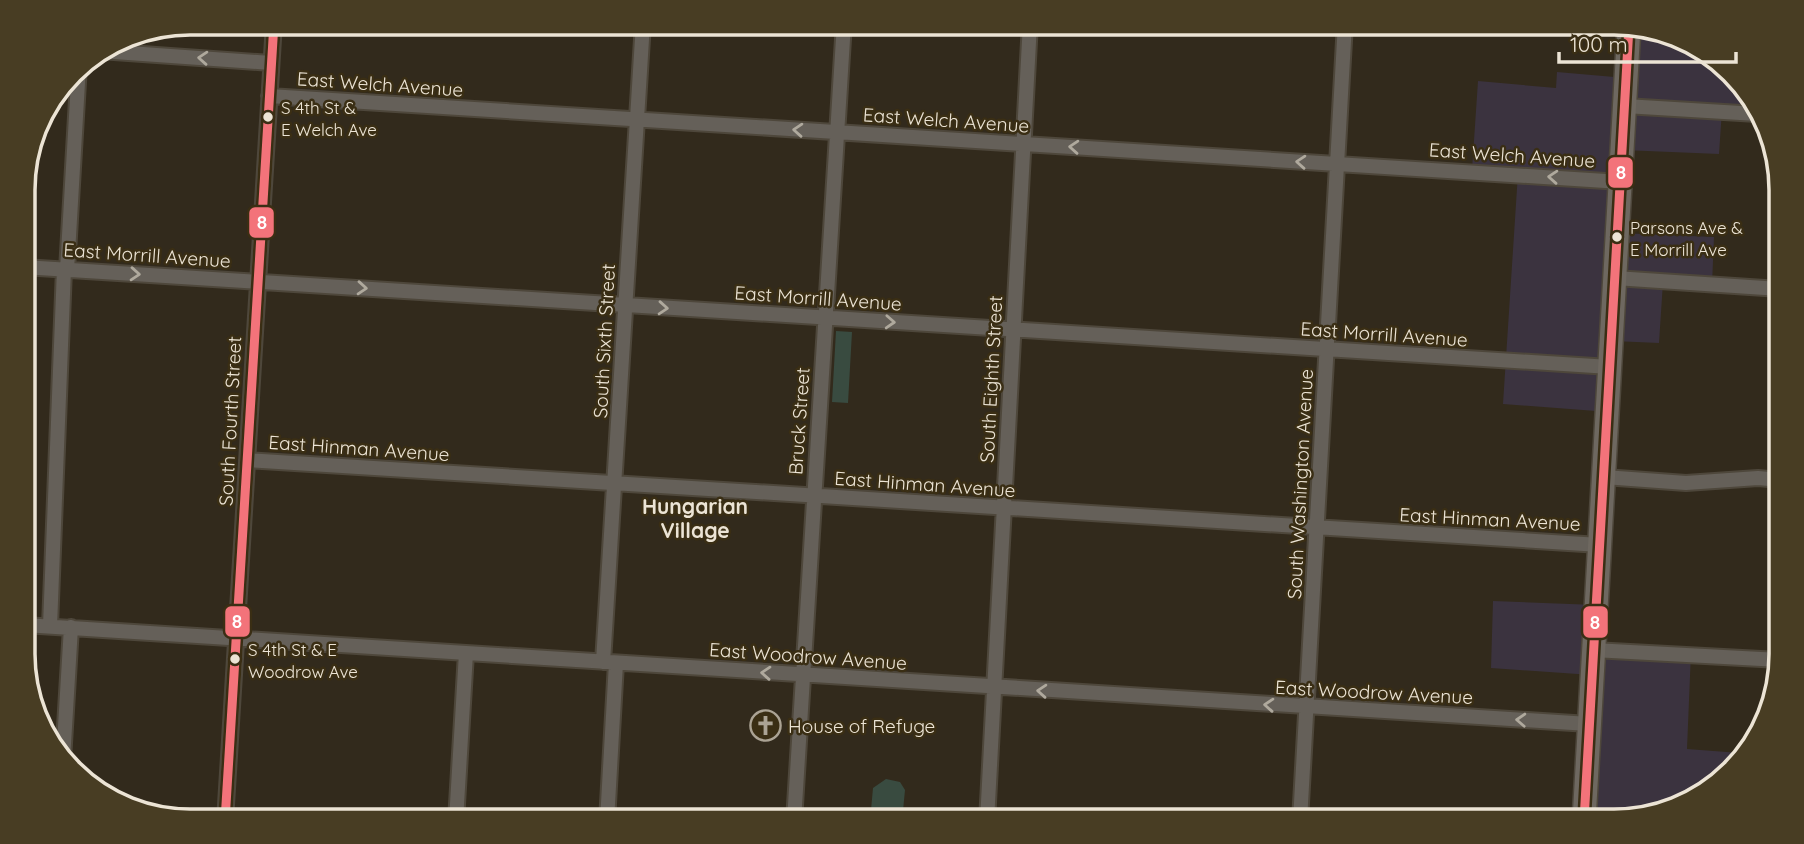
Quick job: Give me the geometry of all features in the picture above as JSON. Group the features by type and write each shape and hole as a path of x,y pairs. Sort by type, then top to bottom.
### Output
{"main road":[{"path":"1585,809 1629,36"}],"street":[{"name":"South Fourth Street","path":"226,809 273,35"},
{"name":"South Sixth Street","path":"607,809 615,483 642,35"},
{"name":"Bruck Street","path":"795,809 843,35"},
{"name":"South Eighth Street","path":"988,809 1029,35"},
{"name":"South Washington Avenue","path":"1301,809 1345,35"},
{"name":"East Welch Avenue","path":"119,52 271,63"},
{"path":"50,626 66,269 78,82"},
{"name":"East Welch Avenue","path":"269,96 1621,181"},
{"path":"1625,106 1749,113"},
{"name":"East Morrill Avenue","path":"35,268 1610,367"},
{"path":"1615,278 1769,288"},
{"name":"East Hinman Avenue","path":"247,460 1600,545"},
{"path":"1604,477 1686,483 1769,479"},
{"name":"East Woodrow Avenue","path":"35,625 1589,724"},
{"path":"64,744 71,627"},
{"path":"1593,650 1769,659"},
{"path":"457,809 466,653"}],"shaded area":[{"path":"1628,36 1664,43 1692,56 1724,80 1748,112 1722,110 1719,154 1623,150 1618,233 1714,237 1712,285 1663,282 1659,343 1613,341 1609,412 1503,404 1518,173 1472,170 1478,81 1556,88 1557,72 1626,78"},
{"path":"1493,601 1596,605 1594,648 1691,652 1687,749 1733,752 1708,777 1673,797 1634,808 1585,809 1592,675 1491,668"}],"green space":[{"path":"836,331 852,332 848,403 832,402"},
{"path":"886,779 900,782 905,790 903,809 871,809 873,788"}],"transit line":[{"name":"8","path":"226,809 273,35"},
{"name":"8","path":"1585,809 1628,36"}],"place":[{"name":"S 4th St & E Welch Ave","path":"268,117"},
{"name":"Parsons Ave & E Morrill Ave","path":"1617,237"},
{"name":"S 4th St & E Woodrow Ave","path":"235,659"},
{"name":"House of Refuge","path":"765,726"}],"district":[{"name":"Hungarian Village","path":"695,518"}]}
